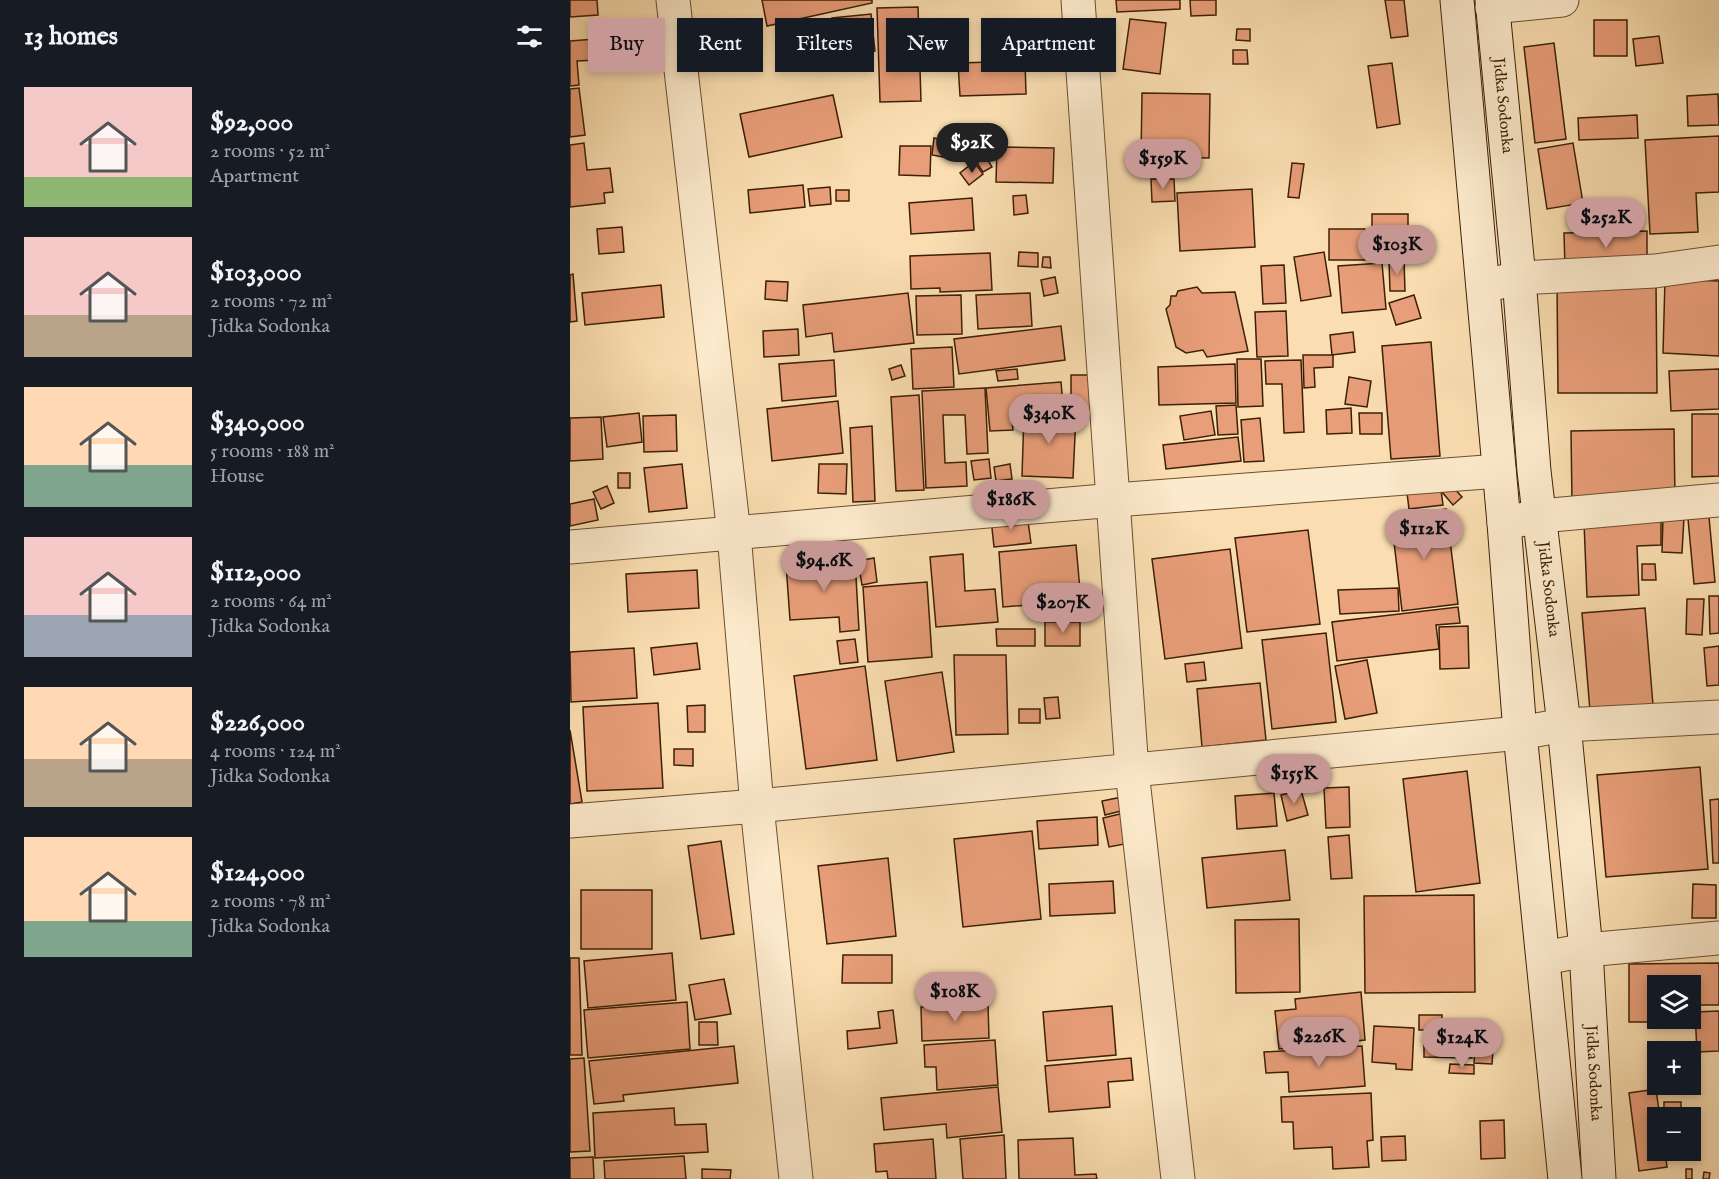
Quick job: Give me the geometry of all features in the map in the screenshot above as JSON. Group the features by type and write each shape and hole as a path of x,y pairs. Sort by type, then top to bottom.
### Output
{"street":[{"path":"673,0 734,534 757,806 796,1179"},
{"path":"1078,0 1115,500 1132,771 1178,1179"},
{"path":"1457,0 1504,523 1520,733 1565,1179"},
{"path":"1492,3 1562,0"},
{"name":"Jidka Sodonka","path":"1492,3 1519,278 1534,471 1564,725 1586,950 1599,1179"},
{"path":"1483,286 1519,278 1655,271 1719,262"},
{"path":"570,548 1115,500 1499,471"},
{"path":"1504,523 1540,516 1719,500"},
{"path":"570,821 1132,771 1520,733 1564,725 1719,717"},
{"path":"1544,958 1586,950 1719,938"}],"building":[{"path":"570,0 597,0 598,15 570,17"},
{"path":"762,0 872,0 872,3 804,18 775,18 775,24 767,26"},
{"path":"1116,0 1180,0 1180,9 1117,12"},
{"path":"1190,0 1216,0 1216,15 1191,16"},
{"path":"1385,0 1404,0 1408,36 1391,38"},
{"path":"918,7 918,18 886,18 886,72 920,72 921,101 880,102 877,8"},
{"path":"871,14 871,18 832,18"},
{"path":"1130,19 1166,23 1160,74 1123,69"},
{"path":"1594,20 1627,20 1627,56 1594,56"},
{"path":"1237,29 1250,29 1250,41 1236,40"},
{"path":"1659,36 1663,63 1636,66 1633,39"},
{"path":"588,40 588,60 577,61 579,85 570,86 570,41"},
{"path":"1554,43 1566,139 1535,143 1524,47"},
{"path":"1233,50 1247,50 1248,64 1233,64"},
{"path":"981,62 981,72 1025,72 1026,94 960,96 959,72 969,72 969,63"},
{"path":"1392,63 1400,124 1377,128 1368,66"},
{"path":"579,88 585,135 570,137 570,89"},
{"path":"1142,93 1210,94 1209,158 1141,157"},
{"path":"1718,94 1719,125 1688,126 1687,96"},
{"path":"833,95 842,137 749,157 740,114"},
{"path":"1637,115 1638,138 1579,140 1578,118"},
{"path":"1719,136 1719,192 1696,193 1698,232 1650,234 1645,140"},
{"path":"934,138 951,141 949,158 932,155"},
{"path":"584,143 587,170 610,168 613,192 604,193 605,203 570,207 570,145"},
{"path":"1573,143 1583,203 1547,209 1538,149"},
{"path":"900,146 931,146 930,176 899,175"},
{"path":"997,147 1054,148 1053,183 996,182"},
{"path":"986,157 992,167 983,172 977,163"},
{"path":"974,162 983,174 969,185 960,173"},
{"path":"1292,163 1304,164 1299,198 1288,197"},
{"path":"1151,179 1174,179 1175,201 1152,202"},
{"path":"803,185 805,207 750,213 748,190"},
{"path":"830,187 831,204 810,206 808,189"},
{"path":"1252,189 1255,247 1180,251 1177,193"},
{"path":"836,190 849,190 849,201 836,201"},
{"path":"1026,195 1028,213 1014,215 1013,196"},
{"path":"972,198 974,230 911,234 909,203"},
{"path":"1372,214 1408,214 1408,246 1372,246"},
{"path":"622,227 624,252 599,254 597,229"},
{"path":"1329,229 1365,229 1365,260 1329,260"},
{"path":"1647,231 1647,266 1565,268 1564,233"},
{"path":"1019,252 1038,253 1038,267 1018,266"},
{"path":"1324,252 1331,296 1301,301 1294,257"},
{"path":"990,253 992,290 940,292 940,288 911,289 910,256"},
{"path":"1043,257 1050,257 1051,268 1042,267"},
{"path":"1404,261 1405,291 1390,291 1389,262"},
{"path":"1382,263 1386,309 1342,313 1338,266"},
{"path":"1284,265 1286,303 1263,304 1261,266"},
{"path":"573,274 577,321 570,322 570,275"},
{"path":"1055,277 1058,293 1044,296 1041,280"},
{"path":"1665,279 1719,281 1719,356 1663,353"},
{"path":"766,281 788,282 787,301 765,299"},
{"path":"1656,283 1657,393 1558,393 1557,284"},
{"path":"661,285 664,317 585,325 582,293"},
{"path":"1197,287 1202,293 1235,292 1248,351 1207,357 1203,350 1186,353 1176,347 1166,309 1170,305 1171,296 1176,296 1178,291"},
{"path":"908,293 914,343 834,352 832,333 806,337 803,305"},
{"path":"1030,293 1032,326 978,329 976,295"},
{"path":"961,295 962,334 917,335 916,296"},
{"path":"1414,295 1421,318 1396,325 1389,303"},
{"path":"1286,311 1288,356 1257,357 1255,312"},
{"path":"1061,326 1065,360 959,374 954,339"},
{"path":"798,329 799,355 764,357 763,331"},
{"path":"1353,332 1355,352 1332,355 1330,335"},
{"path":"1431,342 1440,456 1391,459 1382,346"},
{"path":"952,347 954,387 913,389 911,349"},
{"path":"1303,355 1333,355 1333,367 1314,368 1315,387 1304,388"},
{"path":"1237,359 1261,359 1263,406 1238,407"},
{"path":"834,360 836,396 782,401 779,364"},
{"path":"1301,360 1304,432 1284,433 1282,384 1266,384 1265,361"},
{"path":"1235,364 1236,403 1159,405 1158,367"},
{"path":"901,365 905,376 892,380 889,369"},
{"path":"1017,369 1018,379 998,381 996,371"},
{"path":"1719,369 1719,409 1671,411 1669,371"},
{"path":"1071,375 1094,375 1094,409 1071,410"},
{"path":"1349,377 1371,381 1367,407 1345,404"},
{"path":"1061,382 1063,405 1011,409 1013,430 990,431 986,388"},
{"path":"985,388 988,453 967,454 965,415 943,415 945,463 966,462 967,486 926,488 922,391"},
{"path":"919,395 924,490 896,491 891,397"},
{"path":"838,401 843,453 772,461 767,409"},
{"path":"1236,405 1238,434 1218,435 1216,406"},
{"path":"1351,408 1352,433 1327,434 1326,410"},
{"path":"1211,411 1215,435 1184,440 1180,416"},
{"path":"639,413 642,442 607,447 603,417"},
{"path":"1024,413 1076,415 1073,478 1022,476"},
{"path":"1359,413 1382,413 1382,434 1360,434"},
{"path":"1692,414 1719,414 1719,476 1692,477"},
{"path":"676,415 677,451 644,452 643,416"},
{"path":"601,417 603,459 570,461 570,418"},
{"path":"1260,418 1264,461 1244,462 1241,420"},
{"path":"872,426 875,501 853,502 850,428"},
{"path":"1674,429 1675,500 1572,502 1571,431"},
{"path":"1238,437 1241,461 1166,469 1163,445"},
{"path":"989,459 991,478 974,480 971,461"},
{"path":"682,464 687,508 649,512 644,468"},
{"path":"819,464 847,464 846,494 818,493"},
{"path":"1010,464 1012,479 996,481 994,467"},
{"path":"618,473 630,473 630,488 618,488"},
{"path":"1451,485 1462,497 1453,505 1442,492"},
{"path":"607,486 614,503 601,509 593,492"},
{"path":"1441,490 1443,505 1409,509 1407,493"},
{"path":"594,499 598,520 570,526 570,504"},
{"path":"1446,509 1458,604 1402,611 1391,516"},
{"path":"1027,514 1031,543 994,547 991,519"},
{"path":"1663,517 1684,517 1682,553 1662,552"},
{"path":"1709,517 1715,582 1694,584 1688,519"},
{"path":"1661,519 1661,545 1637,546 1639,595 1587,597 1584,522"},
{"path":"1308,530 1320,624 1247,632 1235,538"},
{"path":"1076,545 1081,601 1003,607 999,552"},
{"path":"1230,549 1242,648 1165,659 1152,559"},
{"path":"963,554 965,591 995,589 998,622 936,627 930,557"},
{"path":"874,558 877,582 862,585 858,561"},
{"path":"855,560 859,630 840,632 839,617 790,620 786,564"},
{"path":"1642,564 1655,564 1656,580 1642,580"},
{"path":"697,570 699,608 628,612 626,574"},
{"path":"927,582 932,657 868,662 863,587"},
{"path":"1398,588 1399,611 1340,614 1338,590"},
{"path":"1709,596 1719,596 1719,633 1710,634"},
{"path":"1687,599 1704,599 1702,635 1686,634"},
{"path":"1458,607 1460,623 1436,625 1439,649 1337,661 1332,622"},
{"path":"1645,608 1653,705 1590,711 1582,613"},
{"path":"1045,622 1080,622 1080,646 1045,646"},
{"path":"1468,626 1469,668 1440,669 1439,627"},
{"path":"996,629 1035,629 1035,646 997,646"},
{"path":"1326,633 1336,722 1272,729 1262,640"},
{"path":"855,639 858,662 840,664 837,641"},
{"path":"697,643 700,669 654,675 651,648"},
{"path":"1719,646 1719,685 1707,686 1704,648"},
{"path":"634,648 637,698 571,702 570,652"},
{"path":"954,655 1006,655 1008,734 956,735"},
{"path":"1367,660 1377,713 1345,719 1335,666"},
{"path":"1204,662 1206,680 1187,682 1185,664"},
{"path":"865,666 877,760 806,769 794,676"},
{"path":"942,672 954,752 897,761 885,681"},
{"path":"1260,683 1266,740 1202,747 1197,689"},
{"path":"1058,697 1060,718 1046,719 1044,698"},
{"path":"658,703 663,788 587,791 583,707"},
{"path":"705,705 705,732 688,732 687,706"},
{"path":"1019,709 1040,709 1040,723 1019,723"},
{"path":"570,730 582,802 570,804"},
{"path":"674,749 693,749 693,766 674,765"},
{"path":"1700,767 1708,869 1606,877 1597,775"},
{"path":"1467,771 1480,883 1416,892 1403,779"},
{"path":"1349,787 1350,827 1326,828 1324,788"},
{"path":"1301,790 1308,815 1287,821 1281,795"},
{"path":"1274,793 1277,826 1237,829 1235,796"},
{"path":"1122,797 1125,810 1105,815 1102,801"},
{"path":"1719,799 1719,863 1713,863 1710,800"},
{"path":"1124,813 1130,843 1109,847 1103,818"},
{"path":"1097,817 1098,845 1039,849 1037,821"},
{"path":"1032,831 1041,919 963,927 954,839"},
{"path":"1349,835 1352,878 1331,879 1328,837"},
{"path":"721,841 734,934 701,939 688,846"},
{"path":"1285,850 1290,900 1207,908 1202,858"},
{"path":"888,858 896,936 827,944 818,866"},
{"path":"1113,881 1115,913 1050,916 1049,884"},
{"path":"1693,884 1716,885 1716,918 1692,918"},
{"path":"581,890 652,890 652,949 581,949"},
{"path":"1474,895 1475,992 1365,993 1364,896"},
{"path":"1299,919 1300,992 1236,993 1235,920"},
{"path":"672,953 676,1000 588,1008 584,961"},
{"path":"843,955 892,955 892,983 842,983"},
{"path":"570,958 579,958 582,1055 570,1055"},
{"path":"1719,963 1719,1005 1701,1005 1701,975 1647,975 1647,1022 1629,1022 1629,964"},
{"path":"724,979 731,1014 695,1020 689,985"},
{"path":"1361,992 1365,1040 1279,1049 1275,1011 1296,1009 1295,999"},
{"path":"687,1002 690,1049 588,1058 584,1010"},
{"path":"988,1004 989,1038 922,1041 921,1007"},
{"path":"1112,1006 1116,1055 1047,1061 1043,1012"},
{"path":"893,1010 897,1043 848,1049 847,1031 880,1028 878,1012"},
{"path":"1719,1011 1719,1051 1701,1052 1701,1041 1696,1041 1696,1029 1701,1029 1701,1012"},
{"path":"1419,1015 1442,1015 1442,1030 1419,1030"},
{"path":"699,1022 717,1022 718,1045 699,1045"},
{"path":"1447,1025 1472,1025 1472,1058 1424,1057 1424,1035 1447,1035"},
{"path":"1374,1026 1414,1028 1412,1070 1396,1069 1396,1064 1372,1062"},
{"path":"1476,1035 1494,1036 1492,1064 1474,1063"},
{"path":"995,1040 998,1085 937,1090 936,1067 925,1067 924,1045"},
{"path":"734,1046 738,1083 623,1095 624,1101 594,1104 589,1061"},
{"path":"1362,1046 1365,1086 1289,1092 1288,1072 1266,1073 1264,1052"},
{"path":"584,1058 590,1151 570,1152 570,1059"},
{"path":"1131,1058 1133,1080 1108,1082 1110,1107 1049,1112 1045,1066"},
{"path":"1450,1064 1474,1065 1474,1074 1449,1073"},
{"path":"998,1087 1002,1132 947,1138 946,1124 884,1130 881,1098"},
{"path":"1647,1090 1647,1095 1657,1095 1658,1107 1647,1107 1647,1161 1666,1161 1667,1167 1639,1171 1629,1093"},
{"path":"1371,1093 1373,1140 1367,1141 1369,1167 1333,1169 1332,1147 1294,1149 1293,1122 1282,1122 1281,1097"},
{"path":"1664,1102 1681,1102 1681,1107 1664,1107"},
{"path":"674,1108 675,1125 706,1124 708,1152 595,1158 593,1113"},
{"path":"1504,1120 1505,1158 1481,1159 1480,1121"},
{"path":"1004,1135 1006,1179 963,1179 960,1139"},
{"path":"1405,1136 1406,1160 1382,1161 1381,1137"},
{"path":"1073,1138 1075,1175 1096,1174 1097,1179 1019,1179 1018,1140"},
{"path":"933,1139 936,1179 888,1179 887,1171 876,1172 874,1144"},
{"path":"684,1156 686,1179 605,1179 604,1161"},
{"path":"593,1157 594,1179 570,1179 570,1158"},
{"path":"702,1169 731,1170 730,1179 702,1179"},
{"path":"1686,1169 1692,1169 1692,1179 1686,1179"},
{"path":"1704,1172 1710,1173 1709,1179 1703,1179"}]}
